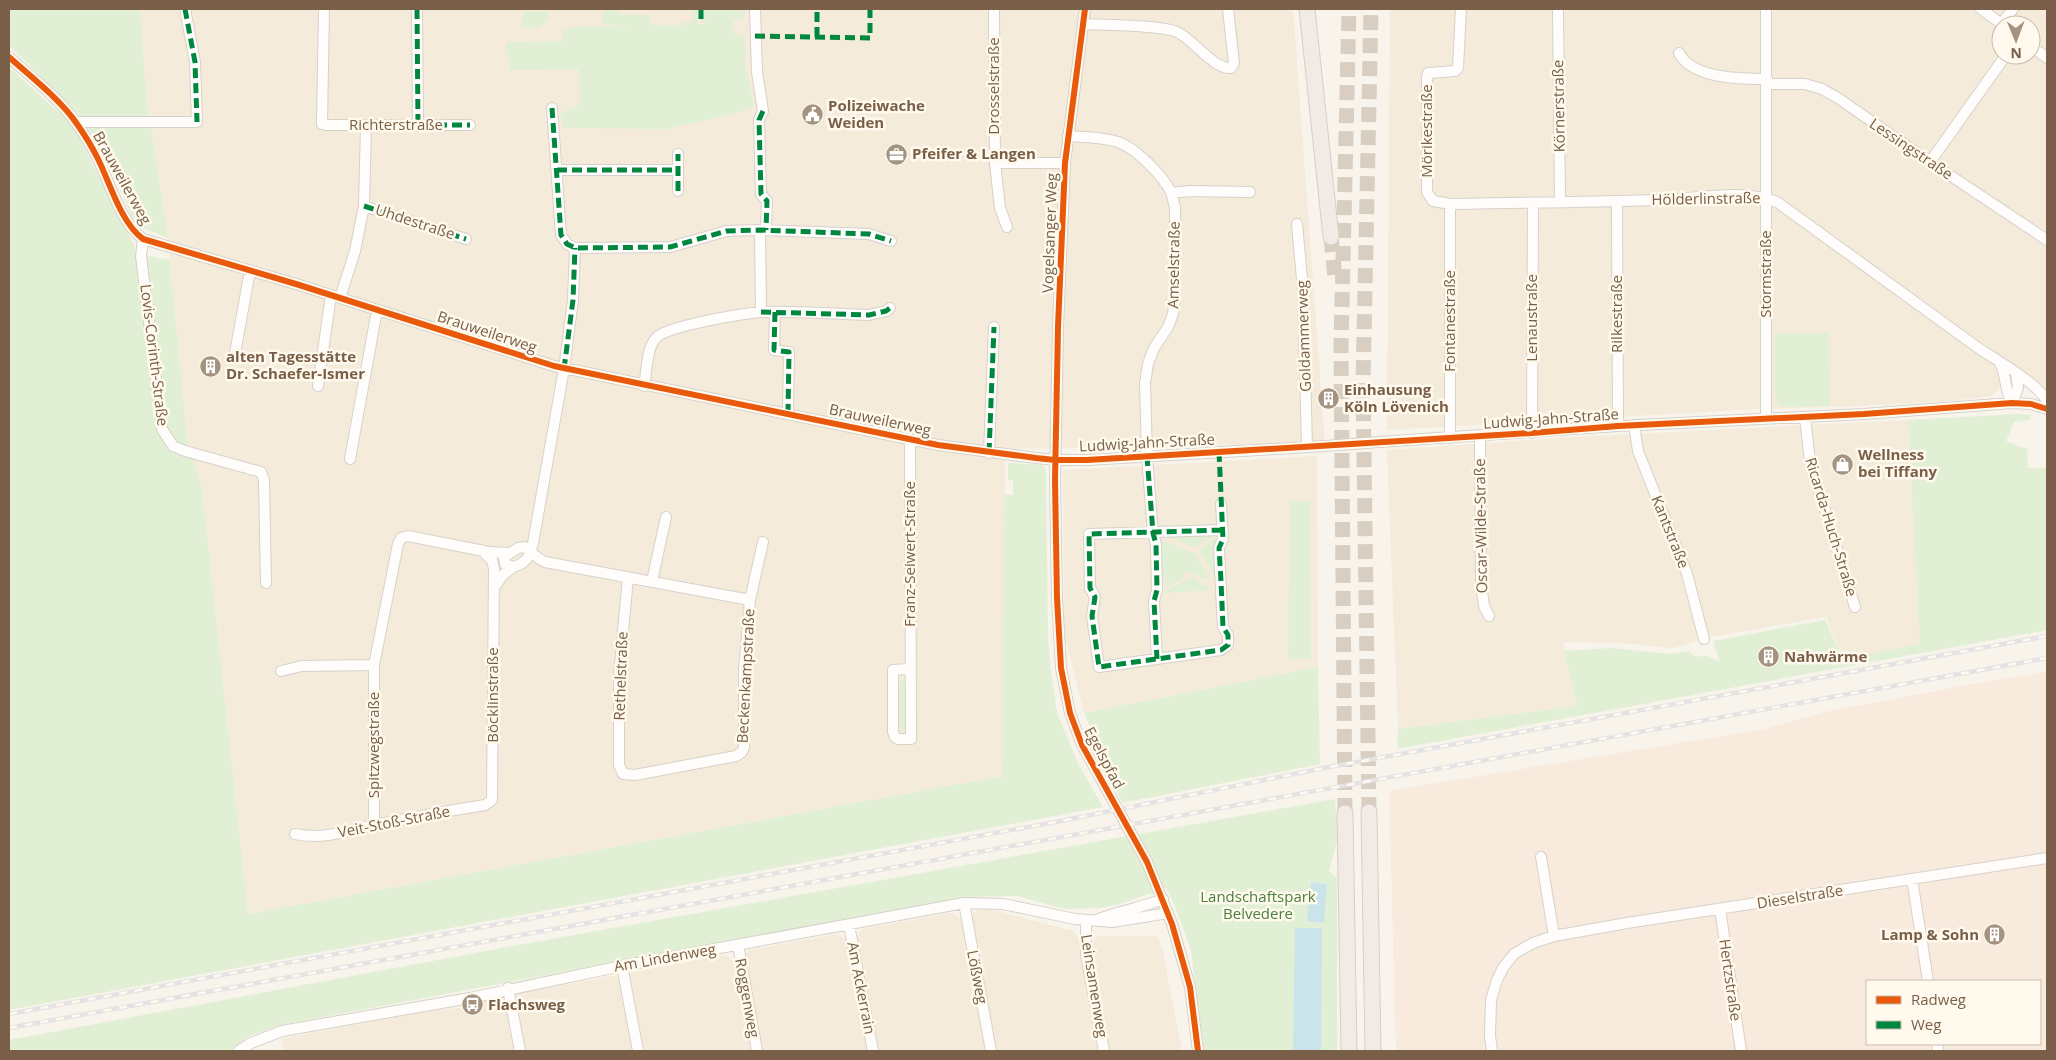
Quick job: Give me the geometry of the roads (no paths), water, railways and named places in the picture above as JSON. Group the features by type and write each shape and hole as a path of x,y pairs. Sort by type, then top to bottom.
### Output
{"highway":[{"path":"1307,9 1331,237"},
{"path":"1369,812 1372,1051"},
{"path":"1345,813 1350,1051"}],"street":[{"path":"75,122 197,122 195,62 186,9"},
{"name":"Richterstraße","path":"324,9 322,124 470,125"},
{"path":"417,9 418,125"},
{"path":"755,9 757,72 763,112 759,120 761,194 767,201 763,230 761,312"},
{"name":"Drosselstraße","path":"994,9 995,164 1000,208 1007,227"},
{"name":"Vogelsanger Weg","path":"1056,460 1057,352 1065,163 1085,9"},
{"path":"1083,24 1176,31 1211,59 1227,68 1231,68 1234,63 1228,9"},
{"name":"Mörikestraße","path":"1450,204 1433,201 1427,192 1427,78 1428,72 1455,71 1458,68 1461,9"},
{"name":"Körnerstraße","path":"1558,9 1560,202"},
{"name":"Stormstraße","path":"1766,9 1766,418"},
{"name":"Lessingstraße","path":"1678,53 1691,67 1730,78 1805,84 1822,89 2047,240"},
{"name":"Brauweilerweg","path":"9,57 34,79 75,122 96,155 126,218 134,231 143,239 564,368 644,386 788,413 910,439 990,453 1056,460"},
{"path":"1930,162 1999,65"},
{"path":"552,108 561,235 567,244 575,248 670,247 727,232 763,230 870,234 891,241"},
{"path":"318,386 335,297 355,251 364,206 366,125"},
{"name":"Amselstraße","path":"1068,136 1119,142 1136,153 1151,166 1171,193 1175,207 1175,298 1173,314 1168,327 1154,348 1148,364 1145,383 1152,534 1156,544 1158,590 1154,601 1157,659"},
{"path":"678,154 678,191"},
{"path":"995,164 1065,163"},
{"path":"557,170 678,170"},
{"path":"1171,193 1190,191 1250,192"},
{"name":"Hölderlinstraße","path":"1450,204 1617,201 1736,195 1766,198 1777,202 2016,374 2042,393 2047,401"},
{"name":"Rilkestraße","path":"1617,201 1618,426"},
{"name":"Lenaustraße","path":"1532,433 1533,202"},
{"name":"Fontanestraße","path":"1450,204 1450,438"},
{"name":"Uhdestraße","path":"364,206 466,239"},
{"name":"Goldammerweg","path":"1297,224 1303,275 1307,448"},
{"name":"Lovis-Corinth-Straße","path":"143,239 141,256 162,429 173,446 261,472 264,480 266,583"},
{"path":"494,589 503,575 527,561 536,530 564,368 573,300 575,248"},
{"path":"235,353 250,271"},
{"path":"644,386 651,348 656,338 666,331 761,312 870,315 886,311 890,308"},
{"path":"350,459 377,310"},
{"path":"775,312 774,350 789,352 788,413"},
{"path":"990,453 994,327"},
{"path":"1999,362 2005,373 2007,394 2012,403"},
{"path":"2012,403 2018,388 2016,374"},
{"name":"Ludwig-Jahn-Straße","path":"1056,460 1307,448 1618,426 1804,417 2012,403 2031,404 2047,409"},
{"name":"Ricarda-Huch-Straße","path":"1804,417 1810,462 1855,607"},
{"name":"Kantstraße","path":"1634,425 1638,451 1687,574 1704,639"},
{"name":"Oscar-Wilde-Straße","path":"1480,436 1481,585 1484,606 1489,616"},
{"name":"Franz-Seiwert-Straße","path":"910,439 911,739 898,739 893,732 893,670 910,669"},
{"name":"Egelspfad","path":"1056,460 1059,646 1061,668 1070,713 1082,745 1143,855 1168,913 1183,956 1190,987 1198,1051"},
{"path":"1221,504 1223,530 1223,539 1219,548 1223,627 1228,635 1228,645 1221,650 1100,667 1092,616 1095,597 1090,588 1089,534 1141,532 1152,534 1223,530"},
{"path":"652,582 666,517"},
{"path":"494,572 511,553 531,538 536,530"},
{"name":"Spitzwegstraße","path":"374,825 374,666 398,544 401,538 408,536 481,550"},
{"name":"Beckenkampstraße","path":"742,752 744,747 744,669 750,600 763,542"},
{"path":"481,550 511,553 525,547 544,562"},
{"name":"Böcklinstraße","path":"481,550 492,560 494,572 492,800"},
{"path":"511,553 505,564 518,565 536,561 544,562 750,600"},
{"name":"Rethelstraße","path":"628,577 619,675 619,765 623,774 644,773 736,756 742,752"},
{"path":"281,671 302,666 374,666"},
{"name":"Veit-Stoß-Straße","path":"295,834 326,836 374,825 485,805 492,800"},
{"path":"1541,857 1554,936"},
{"name":"Dieselstraße","path":"1492,1051 1490,1036 1491,1000 1500,974 1514,954 1533,943 1554,936 2047,858"},
{"path":"1912,879 1928,980"},
{"name":"Am Lindenweg","path":"1090,920 1149,905 1162,899"},
{"name":"Am Lindenweg","path":"239,1051 251,1043 282,1031 470,998 508,988 622,966 964,903 1003,904 1090,920 1112,922 1168,913"},
{"name":"Lößweg","path":"964,903 991,1051"},
{"name":"Hertzstraße","path":"1720,909 1741,1051"},
{"name":"Leinsamenweg","path":"1090,920 1086,955 1104,1051"},
{"name":"Am Ackerrain","path":"850,925 873,1051"},
{"name":"Roggenweg","path":"738,945 757,1051"},
{"path":"622,966 638,1051"},
{"path":"508,988 520,1051"}],"water":[{"path":"1311,882 1327,884 1324,923 1307,921"},
{"path":"1295,928 1322,928 1321,1051 1293,1051"}],"tunnel":[{"path":"1345,813 1341,346 1349,9"},
{"path":"1369,812 1363,384 1371,9"},
{"path":"1331,237 1335,278"}],"railway":[{"path":"9,1014 1066,820 1324,768 2047,636"},
{"path":"9,1028 2047,658"}],"place":[{"name":"Polizeiwache Weiden","path":"812,115"},
{"name":"Pfeifer & Langen","path":"896,154"},
{"name":"alten Tagesstätte Dr. Schaefer-Ismer","path":"210,366"},
{"name":"Einhausung Köln Lövenich","path":"1328,399"},
{"name":"Wellness bei Tiffany","path":"1842,464"},
{"name":"Nahwärme","path":"1768,657"},
{"name":"Lamp & Sohn","path":"1995,935"},
{"name":"Flachsweg","path":"472,1005"}],"park label":[{"name":"Landschaftspark Belvedere","path":"1258,906"}]}
